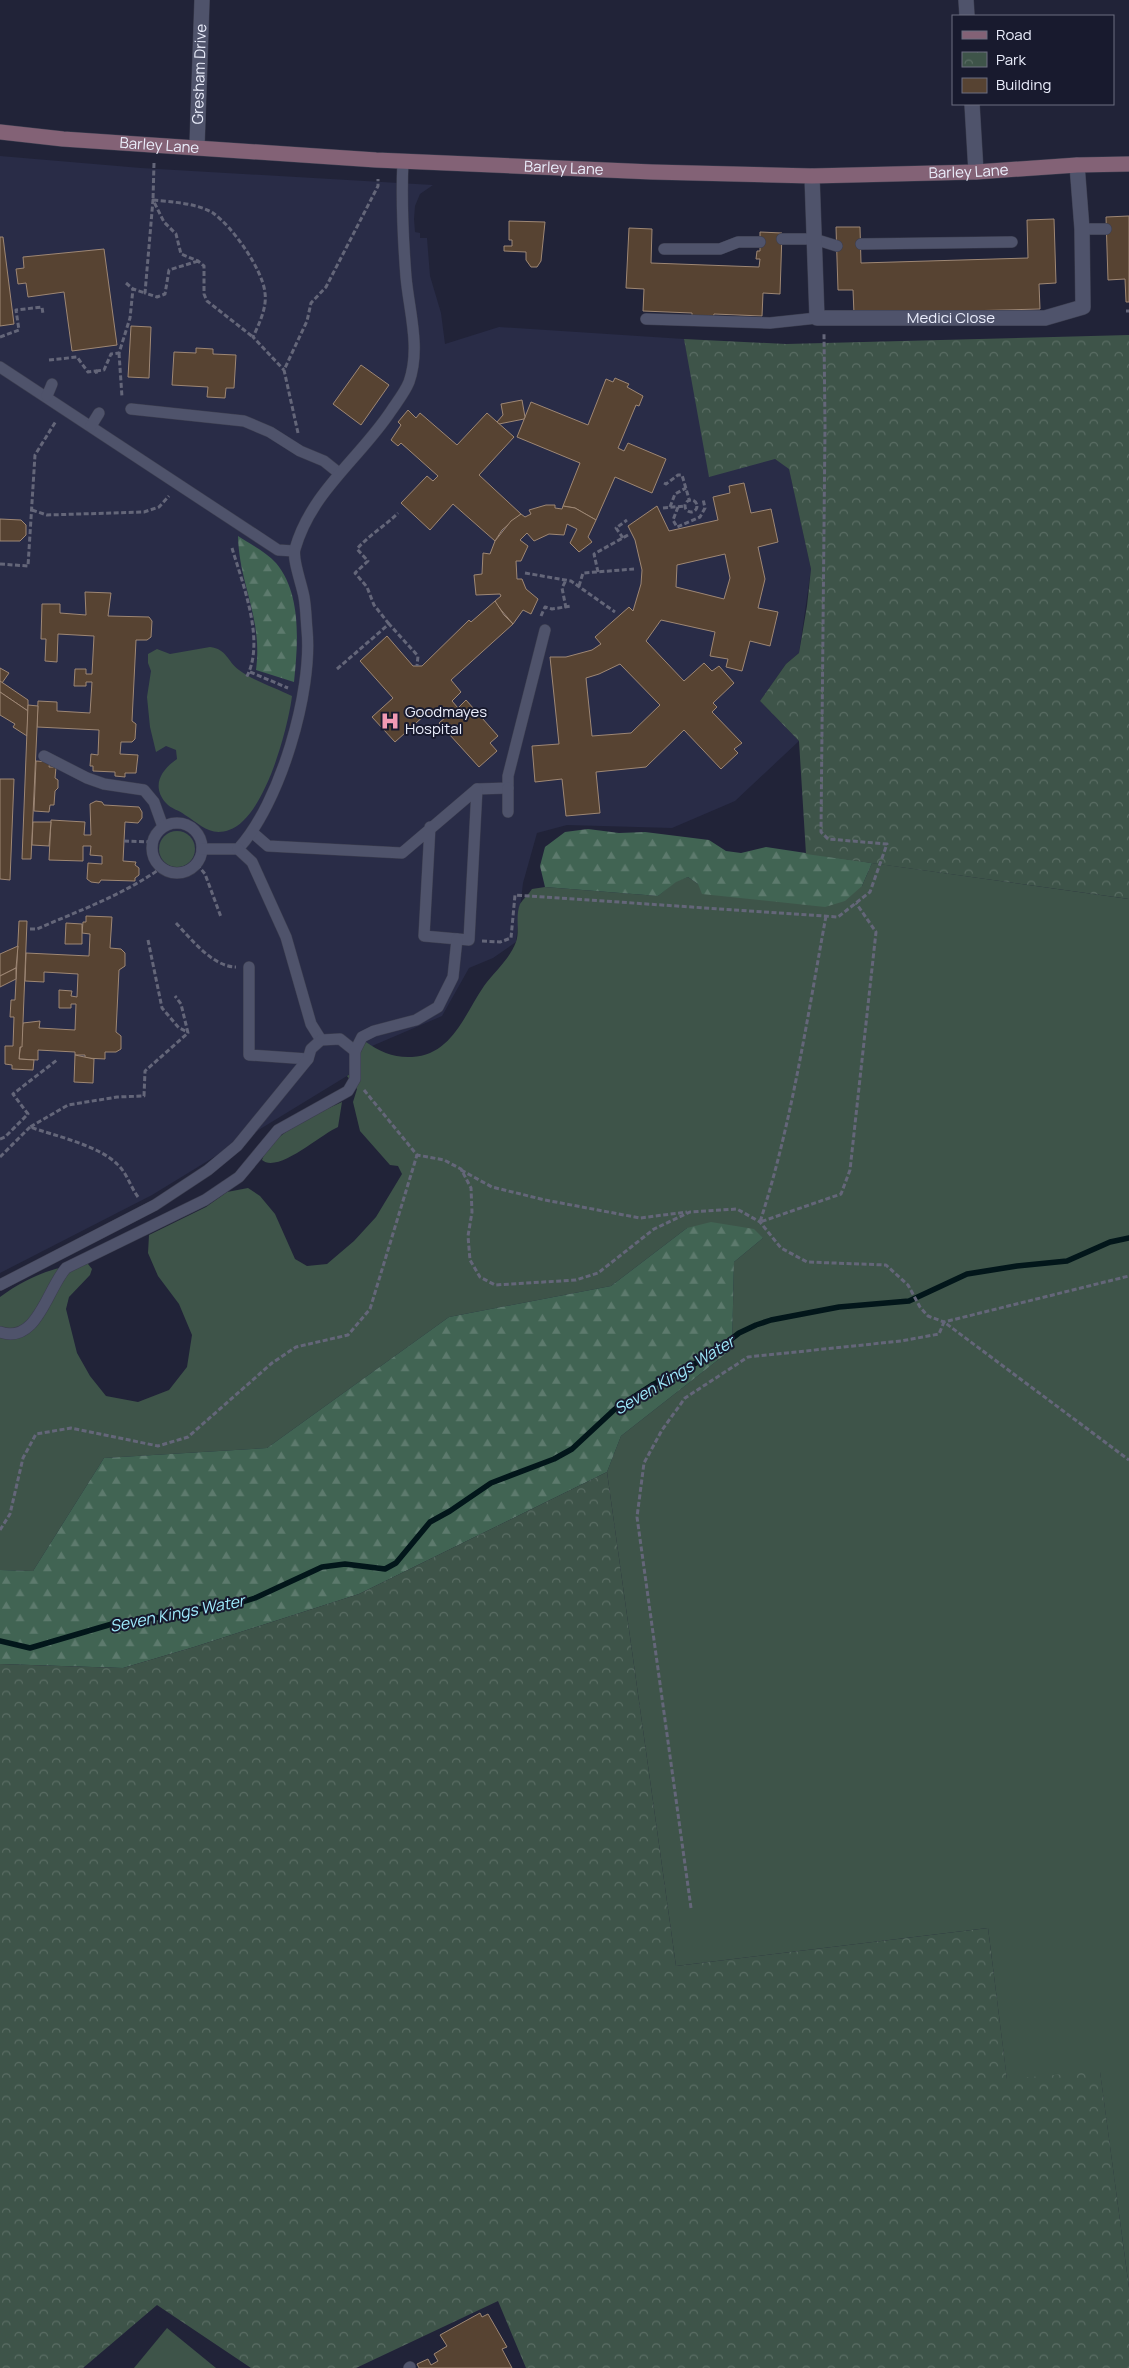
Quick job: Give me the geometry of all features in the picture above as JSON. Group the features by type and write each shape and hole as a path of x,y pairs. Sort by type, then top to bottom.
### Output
{"main road":[{"name":"Barley Lane","path":"0,132 63,139 197,146 403,161 652,172 812,176 976,172 1077,165 1129,164"}],"street":[{"name":"Gresham Drive","path":"197,146 202,0"},
{"path":"966,0 967,15"},
{"path":"972,105 976,172"},
{"name":"Medici Close","path":"820,318 1045,318 1083,308 1082,229 1077,165"},
{"path":"812,176 814,239 820,318"}],"lane":[{"path":"238,849 253,833 286,761 296,729 303,694 308,640 304,596 294,551 313,509 339,473 359,453 381,426 409,382 413,366 413,326 406,279 401,206 403,161"},
{"path":"1082,229 1106,230"},
{"path":"782,239 814,239 837,246"},
{"path":"664,249 720,249 738,242 760,242"},
{"path":"860,244 1012,242"},
{"path":"646,319 770,323 820,318"},
{"path":"0,367 47,396 278,550 294,551"},
{"path":"47,396 52,384"},
{"path":"131,409 244,422 270,432 309,456 324,461 339,473"},
{"path":"91,426 99,413"},
{"path":"196,496 202,485"},
{"path":"508,812 508,776 542,626"},
{"path":"44,756 104,784 144,790 154,802 163,827"},
{"path":"253,833 268,846 402,853 477,789 508,788"},
{"path":"430,828 424,936 469,940 477,789"},
{"path":"178,823 192,828 201,841 202,849 197,864 191,870 176,874 161,868 153,856 152,842 158,831 163,827 178,823"},
{"path":"202,849 238,849 252,862 286,937 311,1024 321,1040"},
{"path":"0,1332 14,1335 28,1330 58,1278 66,1268 205,1200 239,1177 278,1130 348,1091 354,1079 355,1051 362,1037 374,1031 416,1020 438,1007 453,977 457,939"},
{"path":"249,967 249,1055 308,1059"},
{"path":"0,1285 146,1209 208,1170 237,1146 308,1059 311,1049 321,1040 340,1039 355,1051"}],"path":[{"path":"145,293 153,200 154,163"},
{"path":"284,370 307,321 311,303 326,287 378,186 378,179"},
{"path":"153,200 164,222 176,234 182,254 198,261 204,266 204,294 208,301 252,337 284,370 300,439 295,448"},
{"path":"153,200 183,204 212,212 232,229 262,280 265,293 262,319 252,337"},
{"path":"126,283 133,289 157,297 165,294 169,270 198,261"},
{"path":"131,409 122,409 119,353 130,318 133,289"},
{"path":"0,337 19,330 16,310 42,307 44,314"},
{"path":"469,940 500,942 511,938 515,895 838,917 870,892 887,844 828,839 821,832 825,426 820,318"},
{"path":"49,360 77,357 88,372 96,373 104,370 111,354 119,353"},
{"path":"0,564 28,566 35,455 59,416"},
{"path":"664,483 666,484 678,475 682,475 689,499"},
{"path":"670,507 676,494 686,488"},
{"path":"32,510 47,514 144,512 159,507 174,489"},
{"path":"678,507 673,520 677,527 700,517 705,508 703,498"},
{"path":"689,499 696,502 696,510 688,512 685,506 686,501 689,499"},
{"path":"663,508 685,506"},
{"path":"398,513 386,526 369,536 357,548 368,560 355,573 367,586 374,605 418,656 417,666"},
{"path":"623,538 616,528 627,520"},
{"path":"598,572 594,554 628,535"},
{"path":"232,548 250,617 254,648 250,672 246,678"},
{"path":"579,586 583,573 634,569"},
{"path":"525,574 566,580 579,586 615,612"},
{"path":"566,580 562,588 566,608"},
{"path":"542,626 545,607 566,608 571,606"},
{"path":"337,669 389,624"},
{"path":"250,672 294,690"},
{"path":"124,841 152,842"},
{"path":"197,864 205,874 221,917"},
{"path":"30,928 36,929 98,902 147,878 161,868"},
{"path":"760,1222 841,1194 850,1170 876,932 856,903"},
{"path":"760,1222 772,1186 795,1088 826,916"},
{"path":"176,923 200,948 225,967 249,967"},
{"path":"148,940 162,1008 178,1028 188,1033"},
{"path":"175,996 181,1004 188,1033"},
{"path":"0,1157 30,1127 68,1105 117,1097 144,1096 145,1071 188,1033"},
{"path":"0,1139 5,1137 28,1114 13,1094 57,1060"},
{"path":"354,1079 417,1155 444,1160 492,1187 545,1200 640,1218 737,1209 760,1222 781,1248 807,1262 886,1265 908,1285 920,1307 928,1316 944,1322 1129,1460"},
{"path":"30,1127 87,1147 116,1163 128,1178 146,1209"},
{"path":"0,1530 10,1514 23,1458 36,1434 71,1428 158,1446 188,1437 272,1363 296,1347 348,1335 370,1309 417,1155"},
{"path":"461,1169 471,1188 468,1236 470,1260 480,1277 495,1285 576,1280 598,1273 654,1229 690,1212"},
{"path":"944,1322 1129,1276"},
{"path":"690,1908 637,1517 644,1463 662,1430 684,1398 748,1357 901,1341 939,1334 944,1322"}],"shaded area":[{"name":"Goodmayes Hospital","path":"0,156 141,168 433,185 420,194 415,206 414,219 415,232 420,233 420,238 427,238 430,276 441,313 445,344 499,327 684,339 689,363 775,459 789,468 811,569 799,653 786,664 760,701 799,741 735,801 672,828 567,825 537,833 523,883 516,942 493,958 469,968 442,1016 372,1046 360,1068 152,1195 0,1273"}],"green space":[{"path":"1129,335 1129,899 806,854 799,741 760,701 786,664 799,653 807,606 811,569 789,469 775,459 709,477 684,339 786,344"},
{"path":"238,536 276,563 290,589 294,604 297,636 294,682 256,670 257,651 254,617 242,570"},
{"path":"210,647 220,650 235,667 245,674 292,696 280,750 263,791 253,809 242,822 222,832 206,829 183,813 170,807 162,797 159,790 160,779 166,768 177,759 176,750 166,746 156,752 150,727 147,697 151,671 148,663 148,654 157,649 170,654"},
{"path":"588,829 619,833 645,832 709,840 726,851 741,853 766,847 872,863 862,886 845,901 825,907 702,894 698,884 688,877 676,882 658,896 545,887 540,866 545,847 565,832"},
{"path":"177,831 189,837 195,849 189,861 177,867 165,861 159,849 165,837"},
{"path":"872,863 1129,899 1129,2288 1100,2072 1007,2080 988,1928 676,1966 607,1472 621,1436 732,1349 734,1262 763,1238 687,1228 611,1286 449,1317 267,1448 104,1458 33,1571 0,1570 0,1297 20,1284 41,1274 64,1267 88,1264 92,1269 90,1275 69,1297 66,1309 77,1353 90,1376 106,1396 138,1402 169,1390 187,1367 192,1335 179,1304 158,1276 148,1253 149,1235 206,1207 227,1192 248,1188 260,1196 275,1214 295,1259 307,1266 327,1264 354,1241 376,1217 402,1174 398,1166 390,1165 360,1131 353,1102 357,1089 347,1076 360,1068 358,1053 366,1042 387,1054 412,1057 426,1055 447,1041 456,1032 484,986 506,960 513,948 517,938 520,904 532,889 545,887 658,896 676,881 688,877 698,884 862,886"},
{"path":"342,1102 338,1127 289,1158 269,1163 262,1160 267,1150 275,1141 296,1125"},
{"path":"711,1222 754,1229 763,1238 734,1262 732,1349 621,1436 607,1472 359,1594 194,1647 123,1668 0,1664 0,1570 33,1571 104,1458 267,1448 449,1317 611,1286 687,1228"},
{"path":"607,1472 676,1966 988,1928 1007,2079 1100,2071 1129,2288 1129,2368 526,2368 498,2301 356,2368 251,2368 157,2305 83,2368 0,2368 0,1664 123,1668 194,1647 359,1594"},
{"path":"167,2328 216,2368 134,2368"}],"building":[{"path":"1129,216 1129,302 1126,302 1125,279 1108,280 1106,217"},
{"path":"1054,219 1056,283 1039,284 1040,309 854,314 853,290 838,290 836,227 860,227 861,263 1028,258 1027,220"},
{"path":"509,221 545,222 541,261 537,267 531,267 526,260 526,252 504,251 504,246 512,246 512,240 509,240"},
{"path":"629,228 652,229 651,263 759,267 760,259 756,259 757,251 760,251 760,232 782,233 780,294 763,293 762,316 714,314 713,318 692,317 692,313 643,311 644,289 626,288"},
{"path":"0,237 3,237 14,324 0,326"},
{"path":"104,249 117,345 72,351 64,292 28,297 26,283 18,284 16,269 24,268 23,257"},
{"path":"131,326 151,327 149,378 128,377"},
{"path":"196,348 213,349 213,354 236,355 234,388 226,388 225,398 207,397 208,387 172,385 174,352 196,353"},
{"path":"361,365 389,385 361,425 333,404"},
{"path":"615,378 629,384 627,387 643,396 639,406 636,405 618,448 624,451 628,443 666,459 652,493 615,477 596,520 575,508 563,506 580,463 517,437 531,402 588,425 606,379 613,382"},
{"path":"522,400 524,419 499,424 497,422 503,415 501,404"},
{"path":"408,410 416,418 420,413 457,445 487,413 514,437 479,475 521,514 502,530 495,541 453,504 430,530 401,503 427,476 433,481 438,476 401,443 398,446 391,440 401,425 398,422"},
{"path":"744,483 751,513 771,509 778,542 758,547 765,579 758,608 778,612 770,646 750,641 742,671 726,667 728,659 710,656 715,632 661,620 646,641 684,681 704,663 712,671 719,666 734,683 713,703 717,707 712,712 742,743 734,749 738,753 721,769 684,730 646,767 596,772 600,813 566,816 562,779 535,782 532,746 559,744 550,657 566,657 592,650 601,644 595,637 629,607 633,611 641,584 642,570 635,540 628,526 657,506 669,531 718,520 713,497 730,493 729,486","holes":["725,554 730,578 724,599 676,587 677,565","620,664 660,705 631,733 592,736 586,678"]},
{"path":"546,505 555,505 555,508 562,509 563,506 575,508 596,520 588,537 592,542 579,552 570,543 577,529 567,524 564,535 549,534 534,541 527,533 520,540 528,546 521,561 516,561 517,579 522,579 526,589 538,599 531,614 523,610 513,624 496,604 495,601 501,596 500,594 476,595 474,575 482,574 483,553 490,554 495,541 511,521 521,514 525,517 531,514 529,510"},
{"path":"0,519 21,520 26,525 26,535 20,541 0,541"},
{"path":"85,592 111,593 108,616 149,617 152,621 151,637 147,640 136,640 132,721 136,724 135,739 132,742 121,742 120,754 138,755 136,773 125,773 125,777 115,776 115,772 93,771 93,766 90,766 91,754 98,755 99,730 37,727 38,701 57,702 57,711 90,713 92,682 86,682 86,686 74,686 75,669 86,669 86,674 92,674 94,636 58,634 57,662 45,661 46,639 41,639 42,604 60,604 60,613 86,615"},
{"path":"495,601 504,615 513,624 451,680 461,692 452,701 458,708 466,700 498,736 490,743 497,751 479,767 439,723 446,717 440,710 430,719 426,714 395,742 372,717 393,698 360,661 387,636 413,666 422,666 469,620 471,622"},
{"path":"0,668 9,673 2,683 0,681"},
{"path":"0,681 28,700 28,711 0,692"},
{"path":"0,692 28,711 27,736 13,727 15,724 0,715"},
{"path":"28,705 38,706 31,859 22,859"},
{"path":"36,761 50,762 49,767 56,767 55,778 58,780 58,788 55,791 54,805 50,805 49,812 34,811"},
{"path":"0,779 14,779 10,880 0,879"},
{"path":"96,801 102,802 104,805 139,807 142,812 142,818 138,823 125,822 123,861 136,862 135,865 139,868 139,875 135,878 135,881 101,880 99,883 91,882 87,879 88,863 102,864 102,856 90,855 91,846 83,846 83,861 49,860 51,820 85,822 84,835 91,835 90,804"},
{"path":"33,822 51,822 49,846 32,845"},
{"path":"86,916 112,917 110,948 121,949 125,953 125,966 119,970 116,1032 121,1036 121,1049 116,1052 105,1052 105,1059 85,1058 85,1055 75,1055 75,1052 38,1050 38,1060 19,1059 23,1023 40,1021 39,1028 75,1030 76,1004 71,1004 71,1008 59,1008 59,990 72,991 71,996 77,997 78,974 44,972 44,982 25,981 26,953 89,956 90,934 82,933 83,922 86,922"},
{"path":"19,921 27,921 22,1047 20,1047 19,1059 34,1060 33,1070 12,1069 12,1065 5,1064 5,1046 13,1046 14,1017 10,1017 11,1000 15,1000"},
{"path":"66,923 82,924 82,944 65,944"},
{"path":"18,946 16,968 0,976 0,954"},
{"path":"16,968 16,979 0,987 0,976"},
{"path":"75,1055 94,1059 93,1083 74,1082"},
{"path":"480,2313 482,2317 488,2314 507,2347 502,2349 512,2368 419,2368 417,2364 428,2359 431,2365 438,2361 434,2354 447,2346 440,2335"}],"waterway":[{"name":"Seven Kings Water","path":"0,1641 30,1648 112,1624 182,1614 207,1607 233,1605 255,1598 322,1567 345,1564 385,1569 396,1563 430,1522 450,1511 491,1483 554,1459 572,1449 615,1409 652,1385 708,1357 739,1333 756,1325 771,1320 839,1307 909,1301 967,1274 1067,1261 1110,1242 1129,1238"}],"place":[{"name":"Goodmayes Hospital","path":"390,721"}]}
